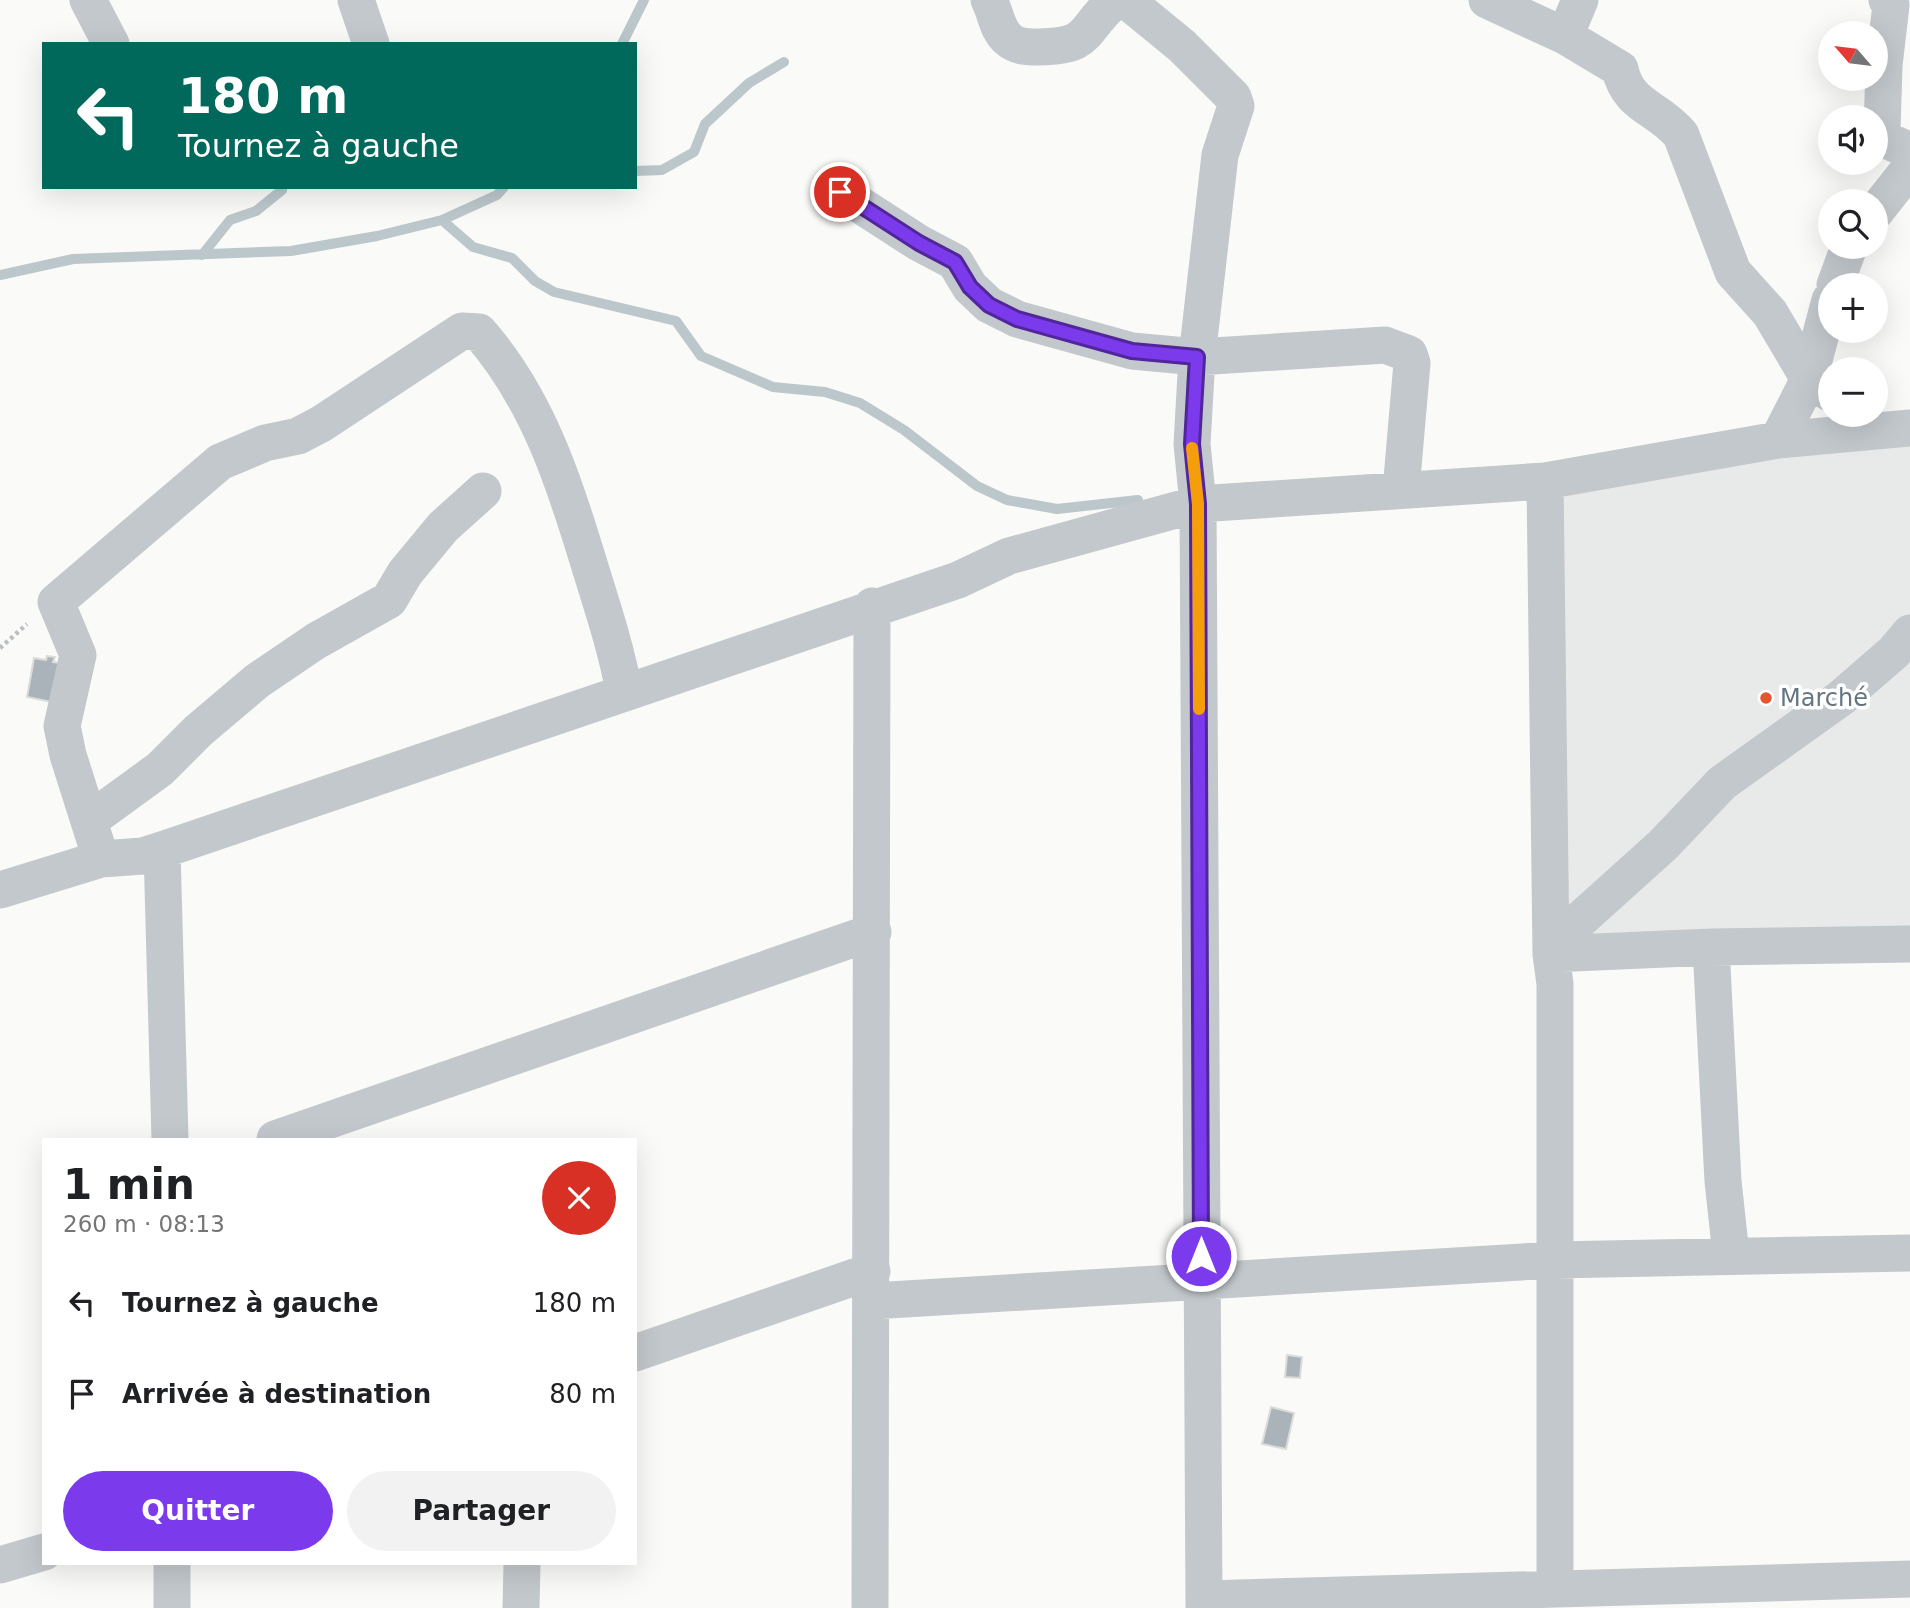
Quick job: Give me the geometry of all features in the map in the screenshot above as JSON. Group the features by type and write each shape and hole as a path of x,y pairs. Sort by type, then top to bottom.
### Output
{"street":[{"path":"88,0 110,42"},
{"path":"356,0 370,42"},
{"path":"989,0 1000,30 1009,41 1025,47 1069,47 1088,32 1113,2 1127,1 1182,46 1233,96 1236,106 1220,155 1197,357 1192,444 1198,504 1204,1603 1555,1599 1910,1579"},
{"path":"1487,0 1565,36 1620,69 1624,86 1634,98 1669,120 1681,135 1733,272 1770,313 1818,383"},
{"path":"1565,36 1580,0"},
{"path":"1888,0 1891,5 1884,65 1882,132 1884,139 1910,151"},
{"path":"1888,196 1910,168"},
{"path":"840,192 919,243 955,262 970,287 989,305 1017,319 1132,351 1197,357 1385,345 1409,354 1412,373 1401,490"},
{"path":"101,859 68,755 62,726 78,655 55,601 220,463 265,443 299,436 463,331 480,332 511,370 536,418 565,486 615,643 624,691"},
{"path":"1778,440 1818,389"},
{"path":"0,890 101,859 143,856 162,850 872,606 958,580 1009,556 1198,504 1545,481 1867,427"},
{"path":"1545,481 1552,950 1555,984 1555,1599"},
{"path":"90,820 160,769 198,731 257,681 316,641 389,600 405,573 434,537 483,491"},
{"path":"870,1608 872,606"},
{"path":"1552,950 1663,845 1722,783 1841,698 1894,652 1910,634"},
{"path":"162,850 170,1138"},
{"path":"278,1138 873,932"},
{"path":"1552,950 1910,944"},
{"path":"1711,947 1723,1181 1731,1255"},
{"path":"637,1352 872,1286 1201,1284 1554,1260 1910,1253"},
{"path":"0,1565 42,1553"},
{"path":"172,1565 172,1608"},
{"path":"521,1608 522,1565"}],"shaded area":[{"path":"1910,442 1910,937 1554,945 1554,470"}],"building":[{"path":"47,656 55,657 53,662 64,664 57,703 27,697 34,658 46,660"},
{"path":"1287,1355 1302,1357 1300,1378 1285,1377"},
{"path":"1271,1407 1294,1413 1286,1449 1262,1444"}],"waterway":[{"path":"623,42 644,0"},
{"path":"637,171 662,170 694,152 705,124 749,83 784,62"},
{"path":"202,255 230,220 256,211 281,189"},
{"path":"0,275 73,259 291,251 377,236 442,220 497,195 502,189"},
{"path":"442,220 473,247 512,258 535,281 554,292 676,321 701,356 773,387 825,392 860,403 904,430 977,486 1007,500 1057,509 1138,500"}],"slow traffic":[{"path":"1192,448 1198,504 1199,709"}],"place":[{"name":"Marché","path":"1766,698"}],"route":[{"path":"840,192 919,243 955,262 970,287 989,305 1017,319 1132,351 1197,357 1192,444 1198,504 1201,1256"}]}
